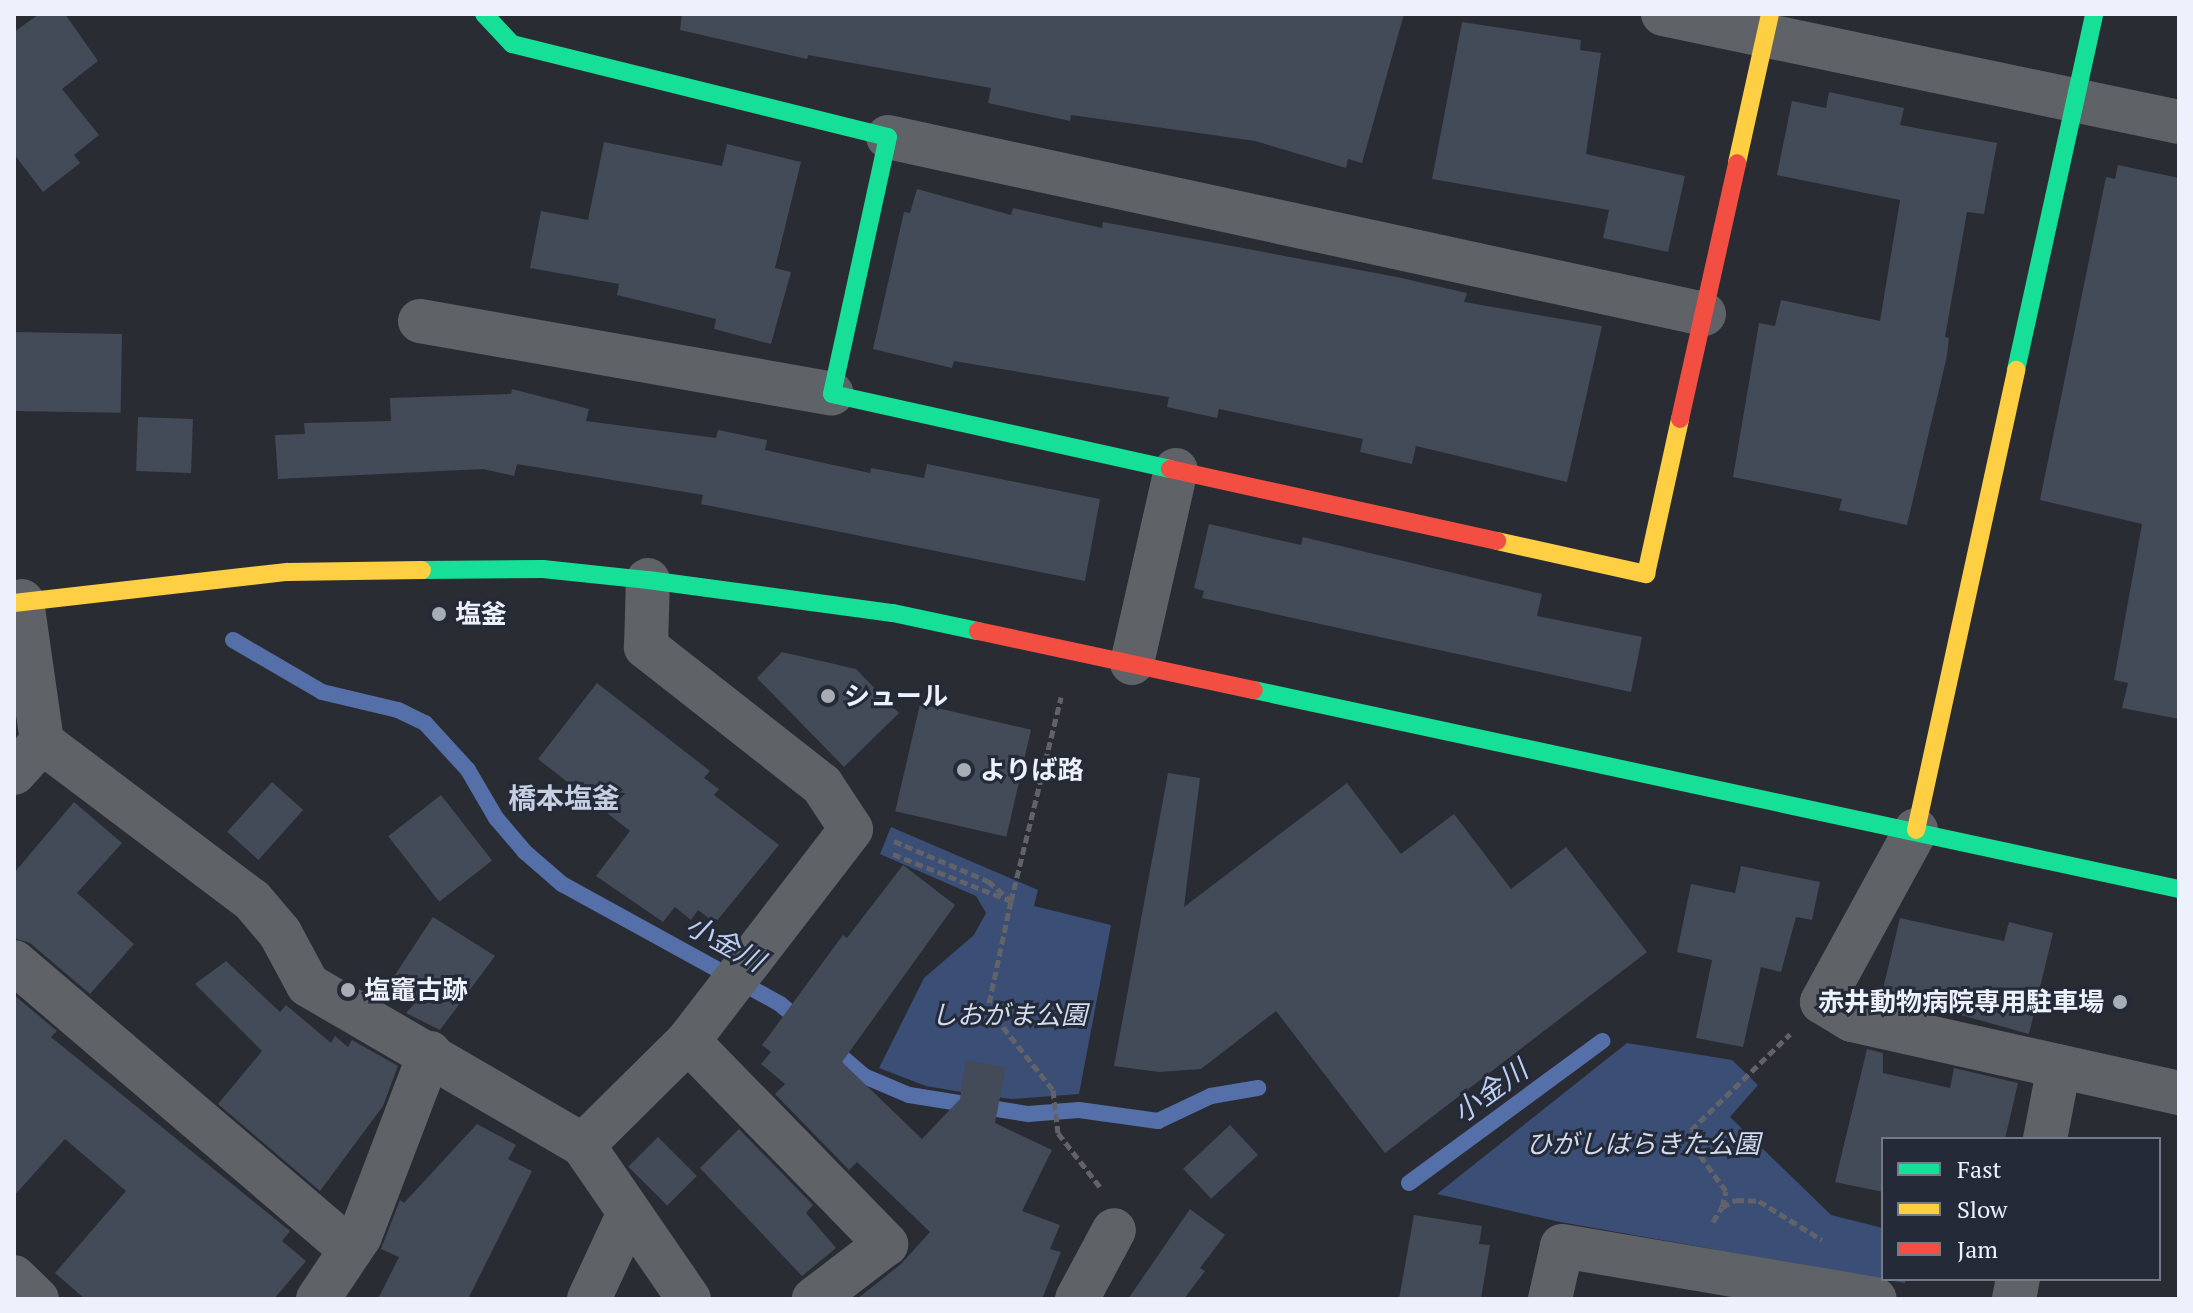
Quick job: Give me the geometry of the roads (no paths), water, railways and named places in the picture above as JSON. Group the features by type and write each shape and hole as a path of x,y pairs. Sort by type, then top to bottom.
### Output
{"street":[{"path":"484,14 512,44 888,137 1704,314"},
{"path":"1663,14 1768,25 2179,122"},
{"path":"2094,14 1916,830 1822,1002 1852,1020 2179,1093"},
{"path":"420,321 832,394 1646,574 1768,25"},
{"path":"832,394 888,137"},
{"path":"1132,663 1176,470"},
{"path":"689,1299 628,1215 583,1145 430,1053 308,985 280,933 252,900 28,758 18,602 287,572 543,569 648,580 893,613 1916,830 2179,889"},
{"path":"583,1145 688,1041 851,829 822,785 646,647 648,580"},
{"path":"14,962 351,1250"},
{"path":"688,1041 886,1244 814,1299"},
{"path":"318,1299 351,1250 430,1053"},
{"path":"2045,1137 2059,1066"},
{"path":"589,1299 628,1215"},
{"path":"1077,1299 1114,1230"},
{"path":"1550,1299 1562,1246 1706,1270 1800,1292 1875,1299"},
{"path":"14,1277 37,1299"}],"waterway":[{"name":"小金川","path":"233,640 322,692 398,710 425,723 468,770 496,818 525,852 562,884 780,1004 804,1024"},
{"name":"小金川","path":"1409,1183 1602,1041"},
{"name":"小金川","path":"828,1045 864,1076 909,1095 1028,1114 1079,1110 1158,1121 1211,1096 1258,1088"}],"place":[{"name":"塩釜","path":"439,614"},
{"name":"シュール","path":"828,696"},
{"name":"よりば路","path":"964,770"},
{"name":"塩竈古跡","path":"348,990"},
{"name":"赤井動物病院専用駐車場","path":"2120,1002"}],"district":[{"name":"橋本塩釜","path":"564,798"}],"park label":[{"name":"しおがま公園","path":"1009,1015"},
{"name":"ひがしはらきた公園","path":"1643,1144"}]}
